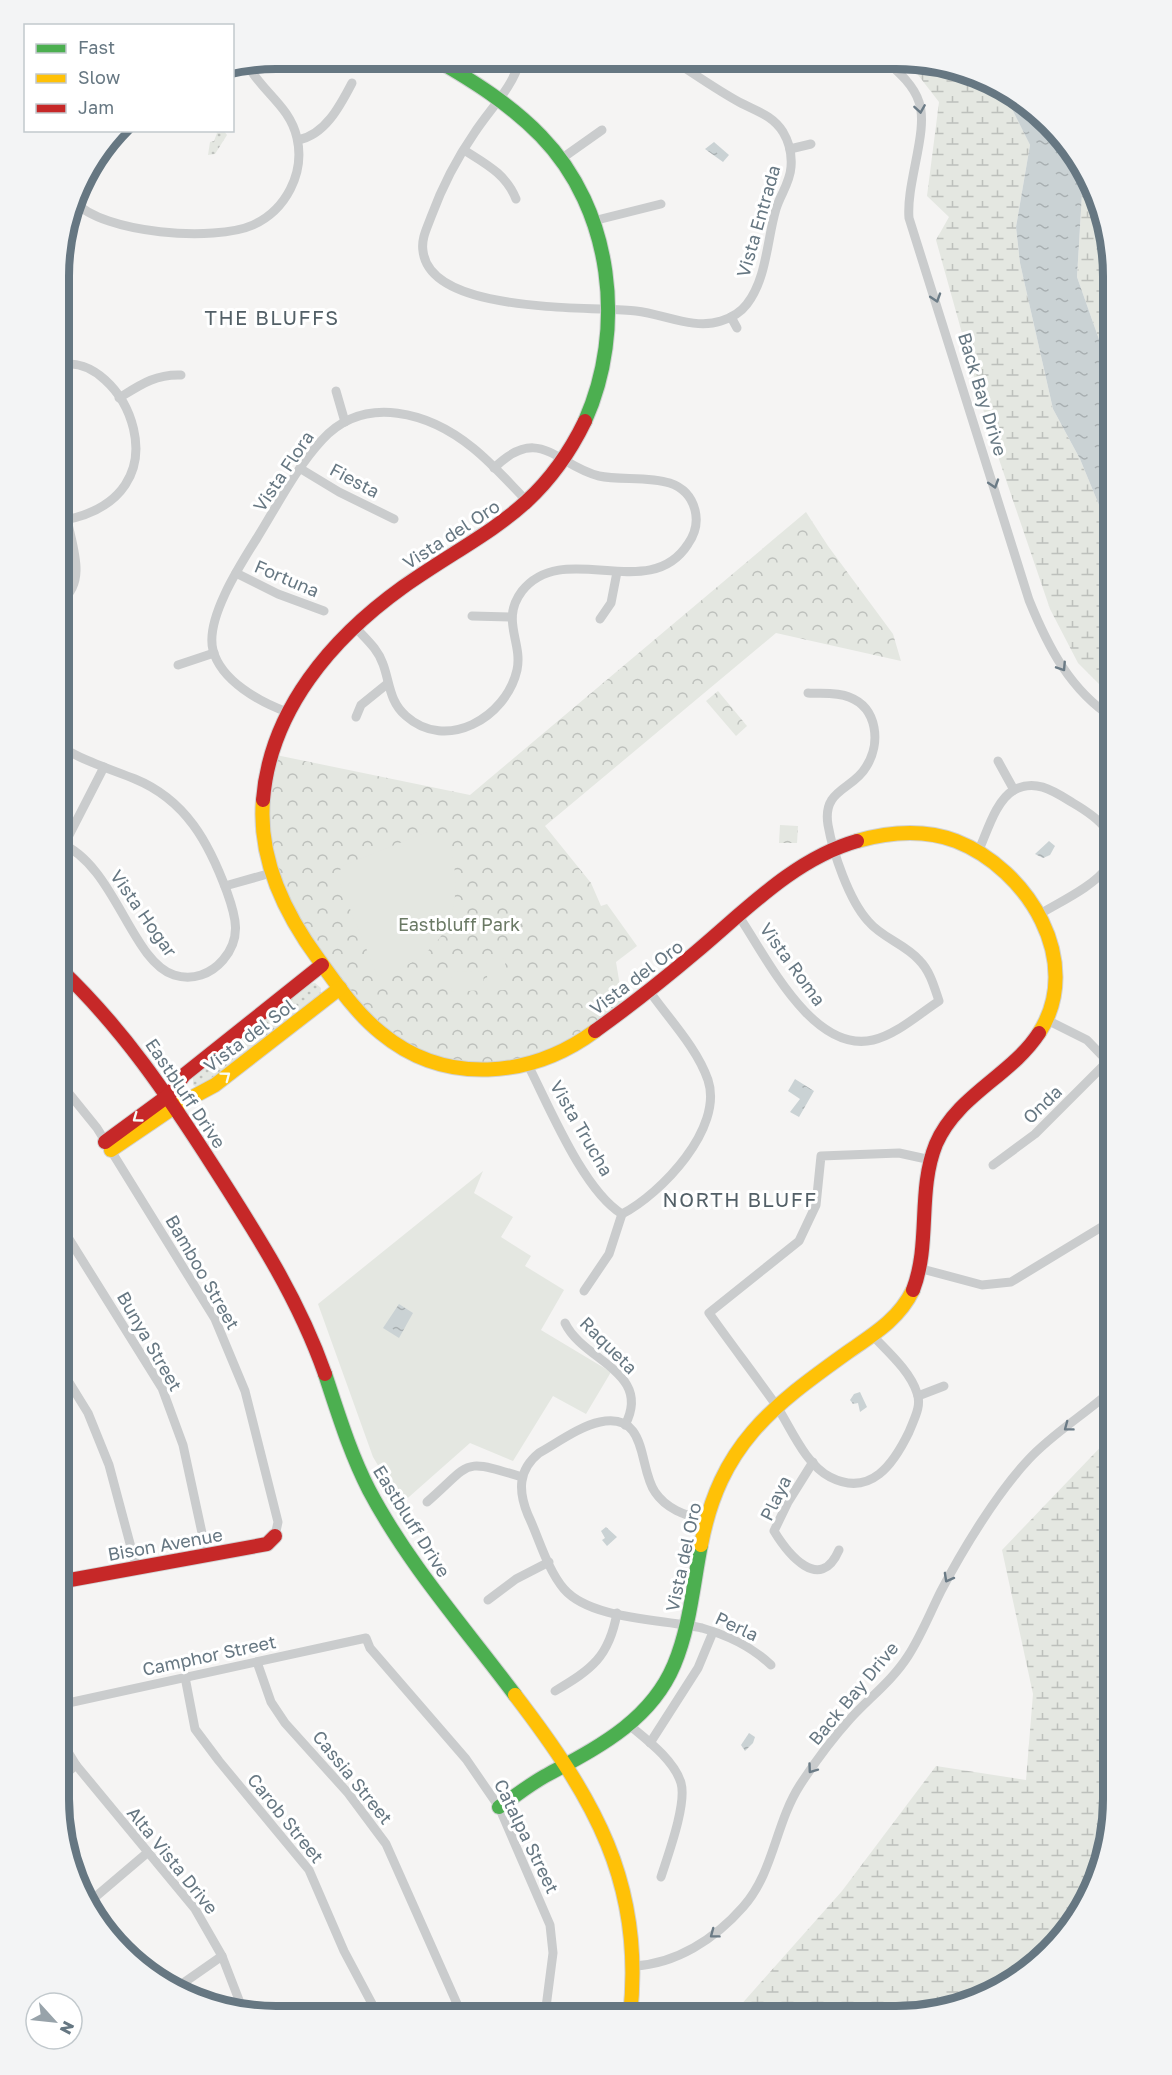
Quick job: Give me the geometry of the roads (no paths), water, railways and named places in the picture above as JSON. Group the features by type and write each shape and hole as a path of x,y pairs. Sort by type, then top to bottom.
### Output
{"street":[{"name":"Vista del Oro","path":"451,69 500,97 533,126 561,159 578,188 593,221 605,265 609,310 606,348 594,399 566,458 528,502 492,531 405,586 356,628 318,669 287,712 271,752 263,798 262,830 271,873 288,917 322,965 373,1026 416,1055 466,1070 501,1070 528,1065 574,1046 650,992 795,871 834,848 863,838 905,833 949,839 978,852 1028,898 1040,914 1050,935 1057,969 1053,1003 1047,1020 1021,1056 952,1116 939,1137 931,1160 922,1269 903,1307 873,1336 776,1406 737,1451 719,1482 706,1521 687,1625 670,1674 651,1702 629,1725 566,1767 552,1772 501,1812"},
{"path":"516,69 513,78 464,150 442,191 423,238 423,255 432,273 448,284 504,301 546,308 638,311 697,323 720,321 731,317 737,328"},
{"name":"Vista Entrada","path":"687,69 769,117 783,132 790,149 792,167 776,211 758,285 747,303 731,317"},
{"name":"Back Bay Drive","path":"894,69 906,80 919,101 921,118 909,187 909,218 1024,585 1040,625 1061,667 1086,697 1103,710"},
{"path":"81,206 92,214 144,229 188,233 241,229 263,219 288,194 297,172 298,140 284,107 260,85 251,71"},
{"path":"298,140 318,132 337,109 352,83"},
{"path":"561,159 602,130"},
{"path":"790,149 811,144"},
{"path":"464,150 500,174 516,199"},
{"path":"593,221 661,204"},
{"path":"69,364 78,363 87,366 104,380 119,398 136,434 138,448 134,469 124,487 89,514 69,519"},
{"path":"119,398 148,380 181,375"},
{"path":"336,391 345,422"},
{"name":"Vista Flora","path":"214,653 211,636 214,621 236,573 323,438 345,422 385,411 413,415 460,438 528,502"},
{"path":"356,628 380,656 395,705 417,725 444,733 468,728 489,713 513,682 518,665 512,617 524,589 546,573 563,569 648,571 666,564 678,555 688,544 695,528 693,503 687,494 670,483 598,476 566,458 537,448 515,451 494,468"},
{"name":"Fiesta","path":"301,469 339,492 394,519"},
{"path":"69,544 76,578 69,594"},
{"path":"600,619 611,603 616,572"},
{"name":"Fortuna","path":"236,573 278,594 324,611"},
{"path":"472,616 512,617"},
{"path":"178,665 214,653 224,670 246,690 269,705 287,712"},
{"path":"356,717 361,705 387,684"},
{"path":"808,693 851,698 865,708 875,730 866,767 860,776 838,790 829,806 828,824 834,848"},
{"path":"69,750 151,787 187,816 205,840 225,886 271,873"},
{"path":"998,761 1014,790"},
{"path":"69,831 104,767"},
{"path":"978,852 1000,804 1014,790 1037,785 1053,790 1103,824"},
{"name":"Vista Hogar","path":"69,848 96,872 152,959 166,972 184,978 203,975 219,965 235,945 234,912 225,886"},
{"name":"Vista Roma","path":"740,918 788,990 821,1028 836,1037 859,1042 880,1038 939,1001 931,979 919,959 879,932 860,912 834,848"},
{"path":"1040,914 1103,871"},
{"name":"Vista del Sol","path":"173,1101 184,1074 322,965"},
{"name":"Eastbluff Drive","path":"69,978 111,1019 173,1101 294,1299 316,1350 345,1439 381,1511 411,1559 566,1767 602,1830 619,1871 632,1927 634,1966 631,2006"},
{"name":"Vista del Sol","path":"173,1101 215,1084 340,988"},
{"path":"584,1291 609,1254 622,1214 645,1202 670,1177 700,1131 710,1106 710,1091 703,1069 650,992"},
{"path":"1047,1020 1087,1040 1103,1056"},
{"name":"Vista Trucha","path":"528,1065 585,1173 615,1209 622,1214"},
{"name":"Onda","path":"993,1165 1035,1134 1103,1071"},
{"name":"Bamboo Street","path":"69,1094 108,1146 219,1329 245,1391 278,1522 275,1536"},
{"path":"108,1146 173,1101"},
{"path":"873,1336 913,1383 918,1396 915,1418 896,1458 884,1472 865,1481 846,1482 829,1476 813,1462 709,1313 799,1241 816,1205 821,1156 899,1153 931,1160"},
{"path":"922,1269 982,1285 1011,1282 1103,1226"},
{"name":"Bunya Street","path":"69,1239 162,1388 183,1445 207,1556"},
{"name":"Raqueta","path":"565,1323 580,1345 616,1372 627,1384 631,1409 625,1425"},
{"path":"69,1382 88,1413 109,1465 136,1566"},
{"path":"918,1396 944,1386"},
{"name":"Back Bay Drive","path":"634,1966 655,1965 668,1961 709,1938 743,1907 763,1877 787,1808 801,1784 850,1719 888,1682 908,1656 956,1564 1007,1486 1030,1458 1103,1397"},
{"path":"427,1502 464,1467 480,1464 522,1477 525,1468 539,1453 594,1424 608,1421 625,1425 640,1442 648,1480 660,1498 679,1512 706,1521"},
{"name":"Playa","path":"813,1462 788,1502 774,1531 792,1558 807,1567 815,1569 828,1566 834,1561 839,1550"},
{"name":"Perla","path":"522,1477 523,1504 549,1562 563,1587 578,1601 589,1607 713,1632 748,1647 771,1665"},
{"name":"Bison Avenue","path":"69,1577 207,1556 267,1544 275,1536"},
{"path":"488,1600 516,1580 549,1562"},
{"path":"555,1691 582,1675 599,1660 611,1640 617,1613"},
{"path":"650,1743 698,1668 713,1632"},
{"name":"Camphor Street","path":"69,1703 366,1638"},
{"name":"Catalpa Street","path":"366,1638 370,1648 466,1759 501,1812 550,1926 554,1953 546,2006"},
{"name":"Cassia Street","path":"257,1662 271,1702 285,1723 348,1793 386,1844 458,2006"},
{"name":"Carob Street","path":"185,1677 195,1728 219,1761 309,1870 344,1951 373,2006"},
{"path":"629,1725 650,1743 678,1776 682,1792 661,1877"},
{"name":"Alta Vista Drive","path":"69,1754 147,1853 195,1909 222,1956 240,2002"},
{"path":"69,1771 76,1765"},
{"path":"94,1898 147,1853"},
{"path":"183,1983 222,1956"}],"water":[{"path":"1009,103 1033,120 1052,139 1083,185 1077,277 1103,351 1103,515 1080,459 1053,409 1020,263 1016,227 1030,145"},
{"path":"714,142 729,155 723,162 705,149"},
{"path":"1049,841 1055,846 1050,855 1043,858 1035,854"},
{"path":"795,1079 814,1091 799,1117 790,1112 800,1099 788,1091"},
{"path":"399,1304 413,1313 399,1338 383,1328"},
{"path":"860,1392 867,1407 860,1412 858,1403 853,1404 850,1400 854,1394"},
{"path":"606,1527 617,1537 607,1546 602,1540 605,1538 601,1531"},
{"path":"749,1733 755,1737 753,1743 745,1751 741,1745"}],"district":[{"name":"THE BLUFFS","path":"272,317"},
{"name":"NORTH BLUFF","path":"740,1199"}],"park label":[{"name":"Eastbluff Park","path":"459,924"}]}
